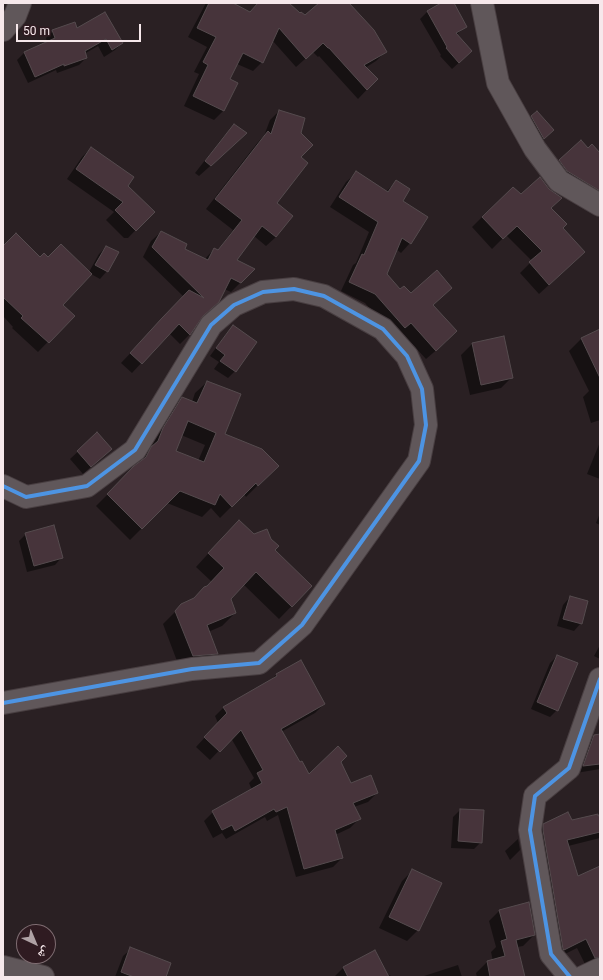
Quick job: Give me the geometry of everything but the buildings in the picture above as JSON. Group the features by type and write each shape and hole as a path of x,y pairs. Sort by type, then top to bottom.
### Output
{"street":[{"path":"3,30 15,16 20,3"},
{"path":"482,3 498,83 535,149 559,180 600,205"},
{"path":"3,486 26,497 87,486 135,450 211,325 234,305 263,292 294,289 324,296 383,329 407,356 422,389 426,425 419,461 302,625 260,663 192,669 3,704"},
{"path":"570,977 551,954 530,830 535,796 568,768 600,680"},
{"path":"3,967 43,977"},
{"path":"583,977 600,969"}],"cycle path":[{"path":"3,486 26,497 87,486 135,450 211,325 234,305 263,292 294,289 324,296 383,329 407,356 422,389 426,425 419,461 302,625 259,663 192,669 3,703"},
{"path":"570,977 551,954 530,830 535,796 569,768 600,679"}]}
